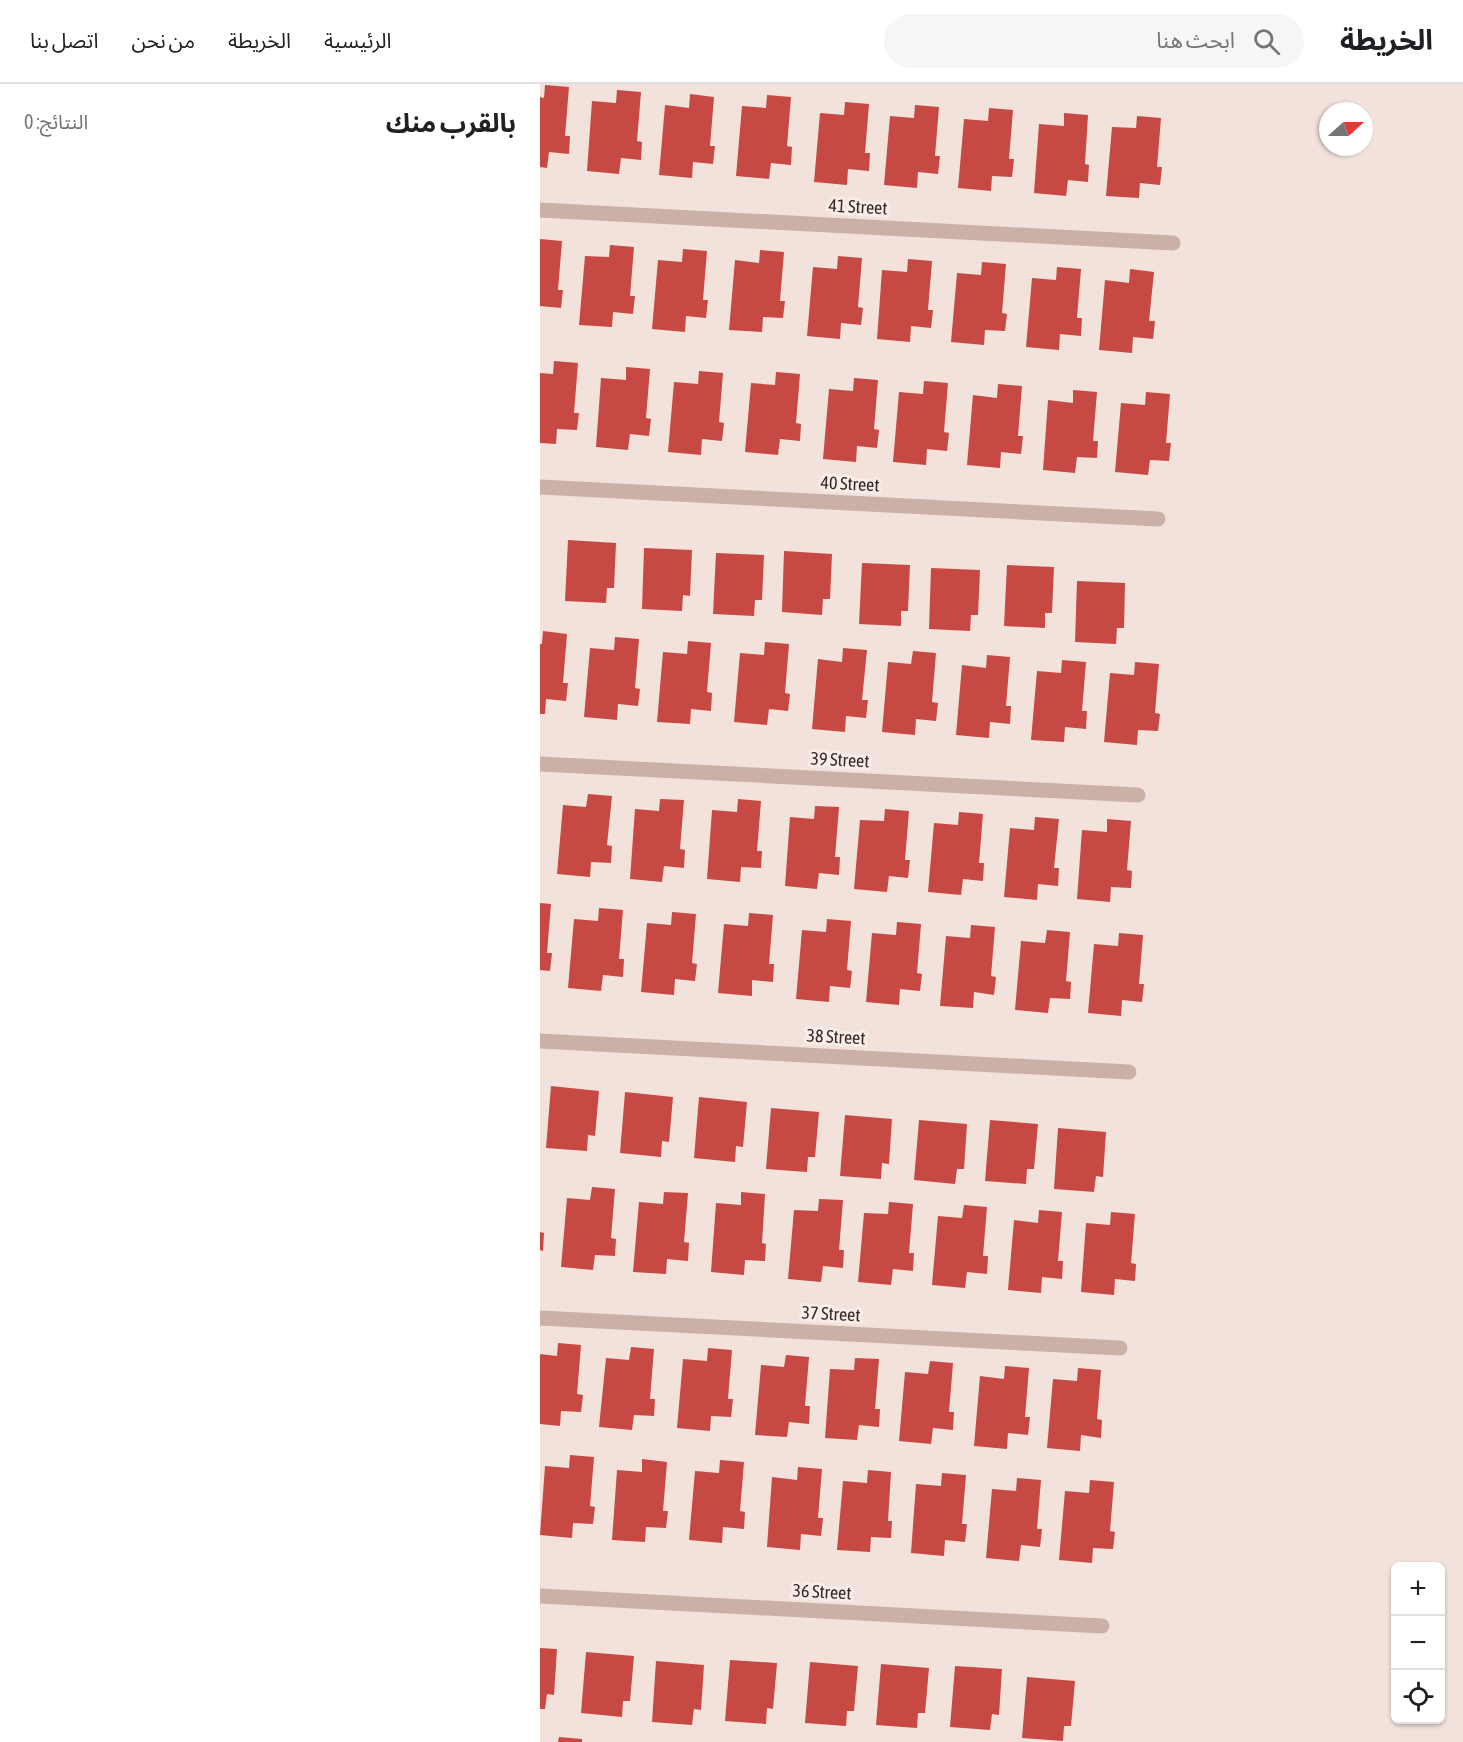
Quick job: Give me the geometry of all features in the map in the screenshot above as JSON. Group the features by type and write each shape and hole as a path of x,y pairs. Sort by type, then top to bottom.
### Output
{"street":[{"name":"41 Street","path":"540,210 1173,243"},
{"name":"40 Street","path":"540,487 1158,519"},
{"name":"39 Street","path":"540,764 1138,795"},
{"name":"38 Street","path":"540,1041 1129,1072"},
{"name":"37 Street","path":"540,1318 1120,1348"},
{"name":"36 Street","path":"540,1596 1102,1626"}],"building":[{"path":"545,85 569,87 565,136 570,136 569,154 549,152 547,168 540,167 540,97 544,98"},
{"path":"617,90 641,92 637,141 642,142 641,160 621,158 619,174 587,171 592,101 616,103"},
{"path":"690,94 714,97 710,146 715,146 713,164 693,162 692,178 659,175 665,105 689,108"},
{"path":"767,95 791,97 787,146 792,147 791,165 771,163 769,179 736,176 742,106 766,108"},
{"path":"845,102 869,104 865,153 870,153 869,171 848,169 847,185 814,182 820,113 844,115"},
{"path":"915,105 939,107 935,156 940,156 938,174 918,172 917,188 884,185 890,116 914,118"},
{"path":"989,108 1013,110 1009,159 1014,159 1012,177 992,176 991,191 958,188 964,119 988,121"},
{"path":"1064,113 1088,115 1085,164 1089,165 1088,182 1068,180 1066,196 1034,193 1039,124 1064,126"},
{"path":"1137,116 1161,118 1157,167 1162,167 1160,185 1140,183 1139,198 1106,196 1112,127 1136,128"},
{"path":"540,239 562,241 558,290 563,290 561,308 540,306"},
{"path":"610,245 634,247 630,296 635,296 633,314 613,312 612,327 579,325 585,256 609,257"},
{"path":"683,249 707,251 703,300 708,300 706,318 686,316 685,332 652,329 658,260 682,262"},
{"path":"760,250 784,252 780,301 785,301 783,318 763,317 762,332 729,330 735,260 759,263"},
{"path":"838,256 862,258 858,307 863,308 861,325 841,323 840,339 807,336 813,267 837,269"},
{"path":"908,259 932,261 928,310 933,310 931,328 911,326 910,342 877,339 882,270 907,272"},
{"path":"982,262 1006,264 1002,313 1007,314 1005,331 985,330 984,345 951,342 957,273 981,275"},
{"path":"1057,267 1081,269 1077,318 1082,318 1081,336 1060,334 1059,350 1026,347 1032,278 1056,280"},
{"path":"1130,269 1154,272 1149,321 1155,321 1153,339 1133,337 1132,353 1099,350 1105,280 1129,283"},
{"path":"554,361 578,363 574,413 579,413 577,430 557,429 556,444 540,443 540,373 553,374"},
{"path":"626,367 650,369 646,418 651,419 649,436 630,434 628,450 596,447 601,378 626,380"},
{"path":"699,371 723,373 719,422 724,423 722,441 702,439 701,455 668,452 674,382 698,384"},
{"path":"776,372 800,374 796,423 801,424 800,441 780,439 778,455 745,452 751,383 775,385"},
{"path":"854,378 878,380 874,429 879,430 877,448 857,446 856,462 823,459 829,389 853,391"},
{"path":"924,381 948,383 944,432 949,433 947,451 927,449 926,465 893,462 899,392 923,394"},
{"path":"998,384 1022,386 1018,436 1023,436 1021,454 1001,452 1000,468 967,465 973,395 997,398"},
{"path":"1073,390 1097,392 1093,441 1098,441 1097,458 1077,457 1075,473 1043,470 1048,400 1073,403"},
{"path":"1146,392 1170,394 1166,443 1171,443 1169,461 1150,460 1148,475 1115,472 1121,403 1145,405"},
{"path":"568,540 616,543 614,588 607,588 606,603 565,601"},
{"path":"644,548 692,550 690,596 683,595 682,611 642,609"},
{"path":"784,551 832,554 830,599 823,599 822,615 782,612"},
{"path":"716,553 764,555 762,600 755,600 754,616 713,614"},
{"path":"862,563 910,565 908,611 901,611 901,626 859,624"},
{"path":"1007,565 1054,567 1052,613 1045,613 1045,628 1004,626"},
{"path":"931,568 980,570 978,615 971,615 970,631 929,629"},
{"path":"1077,581 1125,583 1124,628 1117,628 1116,644 1075,642"},
{"path":"543,631 567,634 563,683 568,683 566,701 546,699 545,714 540,714 540,644 542,644"},
{"path":"615,637 639,639 635,688 640,689 638,706 618,704 617,720 584,717 590,648 614,650"},
{"path":"688,641 711,643 707,692 712,693 711,711 691,709 690,724 657,722 663,652 687,654"},
{"path":"765,642 789,644 785,693 790,694 788,711 769,709 767,725 734,722 740,653 764,655"},
{"path":"843,648 867,650 862,700 868,700 866,718 846,716 845,732 812,729 818,659 842,662"},
{"path":"913,651 936,653 932,702 938,703 936,721 916,719 915,735 882,732 888,662 911,664"},
{"path":"987,655 1010,657 1006,706 1011,706 1010,724 990,722 989,738 956,735 962,665 986,668"},
{"path":"1062,660 1086,662 1082,711 1087,711 1086,729 1065,727 1064,742 1031,740 1037,671 1061,673"},
{"path":"1135,662 1159,664 1155,713 1160,714 1158,731 1138,730 1137,745 1104,742 1110,673 1134,675"},
{"path":"588,794 612,796 607,845 612,846 611,863 591,862 590,877 557,874 563,805 586,807"},
{"path":"660,799 684,800 680,849 685,850 684,868 664,866 662,882 630,879 635,809 659,811"},
{"path":"738,799 761,801 757,851 762,851 761,868 741,867 740,882 707,879 712,810 737,812"},
{"path":"815,806 839,807 835,857 840,857 839,875 819,873 817,889 785,886 790,817 814,819"},
{"path":"885,809 909,811 905,860 910,860 908,878 889,876 887,892 854,889 860,820 884,821"},
{"path":"959,812 983,814 979,863 984,863 983,881 963,879 961,895 928,892 934,823 958,825"},
{"path":"1035,817 1059,819 1054,868 1059,868 1058,886 1038,884 1037,900 1004,897 1010,828 1034,830"},
{"path":"1107,819 1131,821 1127,870 1132,871 1131,888 1111,887 1110,902 1077,899 1082,830 1107,832"},
{"path":"540,903 551,904 547,953 552,953 550,971 540,970"},
{"path":"599,908 623,910 619,959 624,959 623,977 603,975 601,991 568,988 574,919 598,921"},
{"path":"672,912 696,914 692,963 697,964 695,981 675,979 674,995 641,992 647,923 671,925"},
{"path":"749,913 773,915 769,964 774,964 773,982 752,980 752,996 718,993 724,924 748,926"},
{"path":"827,919 851,921 847,970 852,971 850,988 830,986 829,1002 796,999 802,930 826,932"},
{"path":"897,922 921,924 917,973 922,974 920,991 900,989 899,1005 866,1002 872,933 896,935"},
{"path":"971,925 995,927 991,976 996,977 994,995 974,992 973,1008 940,1006 946,936 970,938"},
{"path":"1047,930 1070,932 1066,981 1071,982 1070,999 1050,998 1048,1013 1015,1010 1021,941 1045,943"},
{"path":"1119,933 1143,935 1139,984 1144,984 1142,1002 1122,1000 1121,1016 1088,1013 1094,944 1118,946"},
{"path":"551,1086 599,1091 595,1136 588,1135 587,1151 546,1148"},
{"path":"625,1092 673,1097 669,1142 662,1141 661,1157 620,1153"},
{"path":"699,1097 747,1102 743,1147 736,1146 735,1162 694,1158"},
{"path":"771,1108 819,1112 815,1157 808,1157 807,1172 766,1169"},
{"path":"845,1115 892,1119 889,1164 882,1163 881,1179 840,1176"},
{"path":"919,1120 967,1124 964,1169 957,1169 955,1184 914,1180"},
{"path":"990,1120 1038,1124 1034,1169 1027,1169 1026,1184 985,1181"},
{"path":"1058,1128 1106,1132 1103,1177 1096,1176 1094,1192 1054,1189"},
{"path":"592,1187 615,1189 611,1238 616,1239 615,1256 595,1255 593,1270 561,1267 567,1198 590,1200"},
{"path":"664,1192 688,1193 684,1242 689,1243 688,1261 667,1259 666,1274 633,1272 639,1202 663,1204"},
{"path":"741,1192 765,1194 762,1243 766,1244 765,1261 745,1260 744,1275 711,1272 716,1203 741,1205"},
{"path":"819,1199 843,1200 839,1250 844,1250 843,1268 823,1266 821,1282 788,1279 794,1210 818,1211"},
{"path":"889,1202 913,1204 909,1253 914,1253 913,1271 893,1269 891,1285 858,1282 864,1213 888,1214"},
{"path":"964,1205 987,1207 983,1256 988,1256 987,1274 967,1272 965,1288 932,1285 938,1216 962,1218"},
{"path":"1039,1210 1062,1212 1058,1261 1063,1261 1062,1279 1042,1277 1041,1293 1008,1290 1014,1220 1038,1223"},
{"path":"1111,1212 1135,1214 1131,1263 1136,1264 1135,1281 1115,1279 1114,1295 1081,1292 1086,1223 1110,1225"},
{"path":"540,1232 544,1233 543,1251 540,1250"},
{"path":"558,1343 581,1345 577,1394 583,1395 581,1412 561,1411 560,1426 540,1424 540,1354 557,1356"},
{"path":"631,1347 654,1349 650,1399 655,1399 654,1416 634,1415 632,1430 599,1427 606,1358 629,1360"},
{"path":"708,1348 732,1350 728,1399 733,1399 731,1417 711,1416 710,1431 677,1428 683,1359 707,1361"},
{"path":"786,1355 809,1357 805,1406 810,1406 809,1424 789,1422 787,1437 755,1435 761,1365 784,1367"},
{"path":"855,1358 879,1359 875,1409 880,1409 879,1427 859,1425 857,1440 825,1438 830,1369 854,1370"},
{"path":"930,1361 953,1363 949,1412 954,1412 953,1430 933,1428 931,1444 899,1441 905,1372 928,1374"},
{"path":"1005,1366 1029,1368 1025,1417 1030,1417 1028,1435 1008,1433 1007,1449 974,1446 980,1376 1004,1379"},
{"path":"1078,1368 1101,1370 1097,1419 1102,1420 1101,1438 1081,1435 1080,1451 1047,1448 1053,1379 1077,1381"},
{"path":"570,1455 594,1457 590,1506 595,1507 593,1524 573,1523 572,1538 540,1535 545,1466 569,1468"},
{"path":"642,1459 667,1462 663,1511 668,1511 666,1528 646,1527 645,1542 612,1540 617,1470 642,1472"},
{"path":"720,1460 744,1462 740,1511 745,1512 744,1529 723,1527 722,1543 689,1540 695,1471 719,1473"},
{"path":"798,1467 822,1469 818,1518 823,1518 821,1536 801,1534 800,1550 767,1547 772,1477 797,1480"},
{"path":"868,1470 891,1472 888,1521 892,1521 891,1538 871,1537 870,1552 837,1550 843,1481 867,1483"},
{"path":"942,1473 966,1475 962,1524 967,1524 965,1542 945,1540 944,1556 911,1553 916,1484 941,1486"},
{"path":"1017,1478 1041,1480 1037,1529 1042,1529 1040,1547 1021,1545 1019,1561 986,1558 992,1489 1016,1491"},
{"path":"1090,1480 1114,1482 1110,1531 1115,1532 1113,1549 1093,1548 1092,1563 1059,1560 1065,1491 1089,1493"},
{"path":"540,1648 557,1649 554,1695 547,1694 545,1709 540,1709"},
{"path":"586,1652 634,1656 630,1701 623,1701 622,1717 581,1713"},
{"path":"730,1660 777,1663 773,1709 767,1708 766,1724 725,1721"},
{"path":"656,1661 704,1665 701,1710 694,1709 692,1725 652,1722"},
{"path":"810,1662 858,1666 854,1711 847,1711 846,1726 805,1723"},
{"path":"881,1664 929,1668 925,1713 918,1713 917,1728 876,1725"},
{"path":"955,1666 1002,1669 999,1715 992,1714 990,1730 950,1727"},
{"path":"1027,1677 1075,1681 1071,1726 1064,1726 1063,1741 1022,1738"},
{"path":"559,1737 582,1739 582,1742 558,1742"}]}
